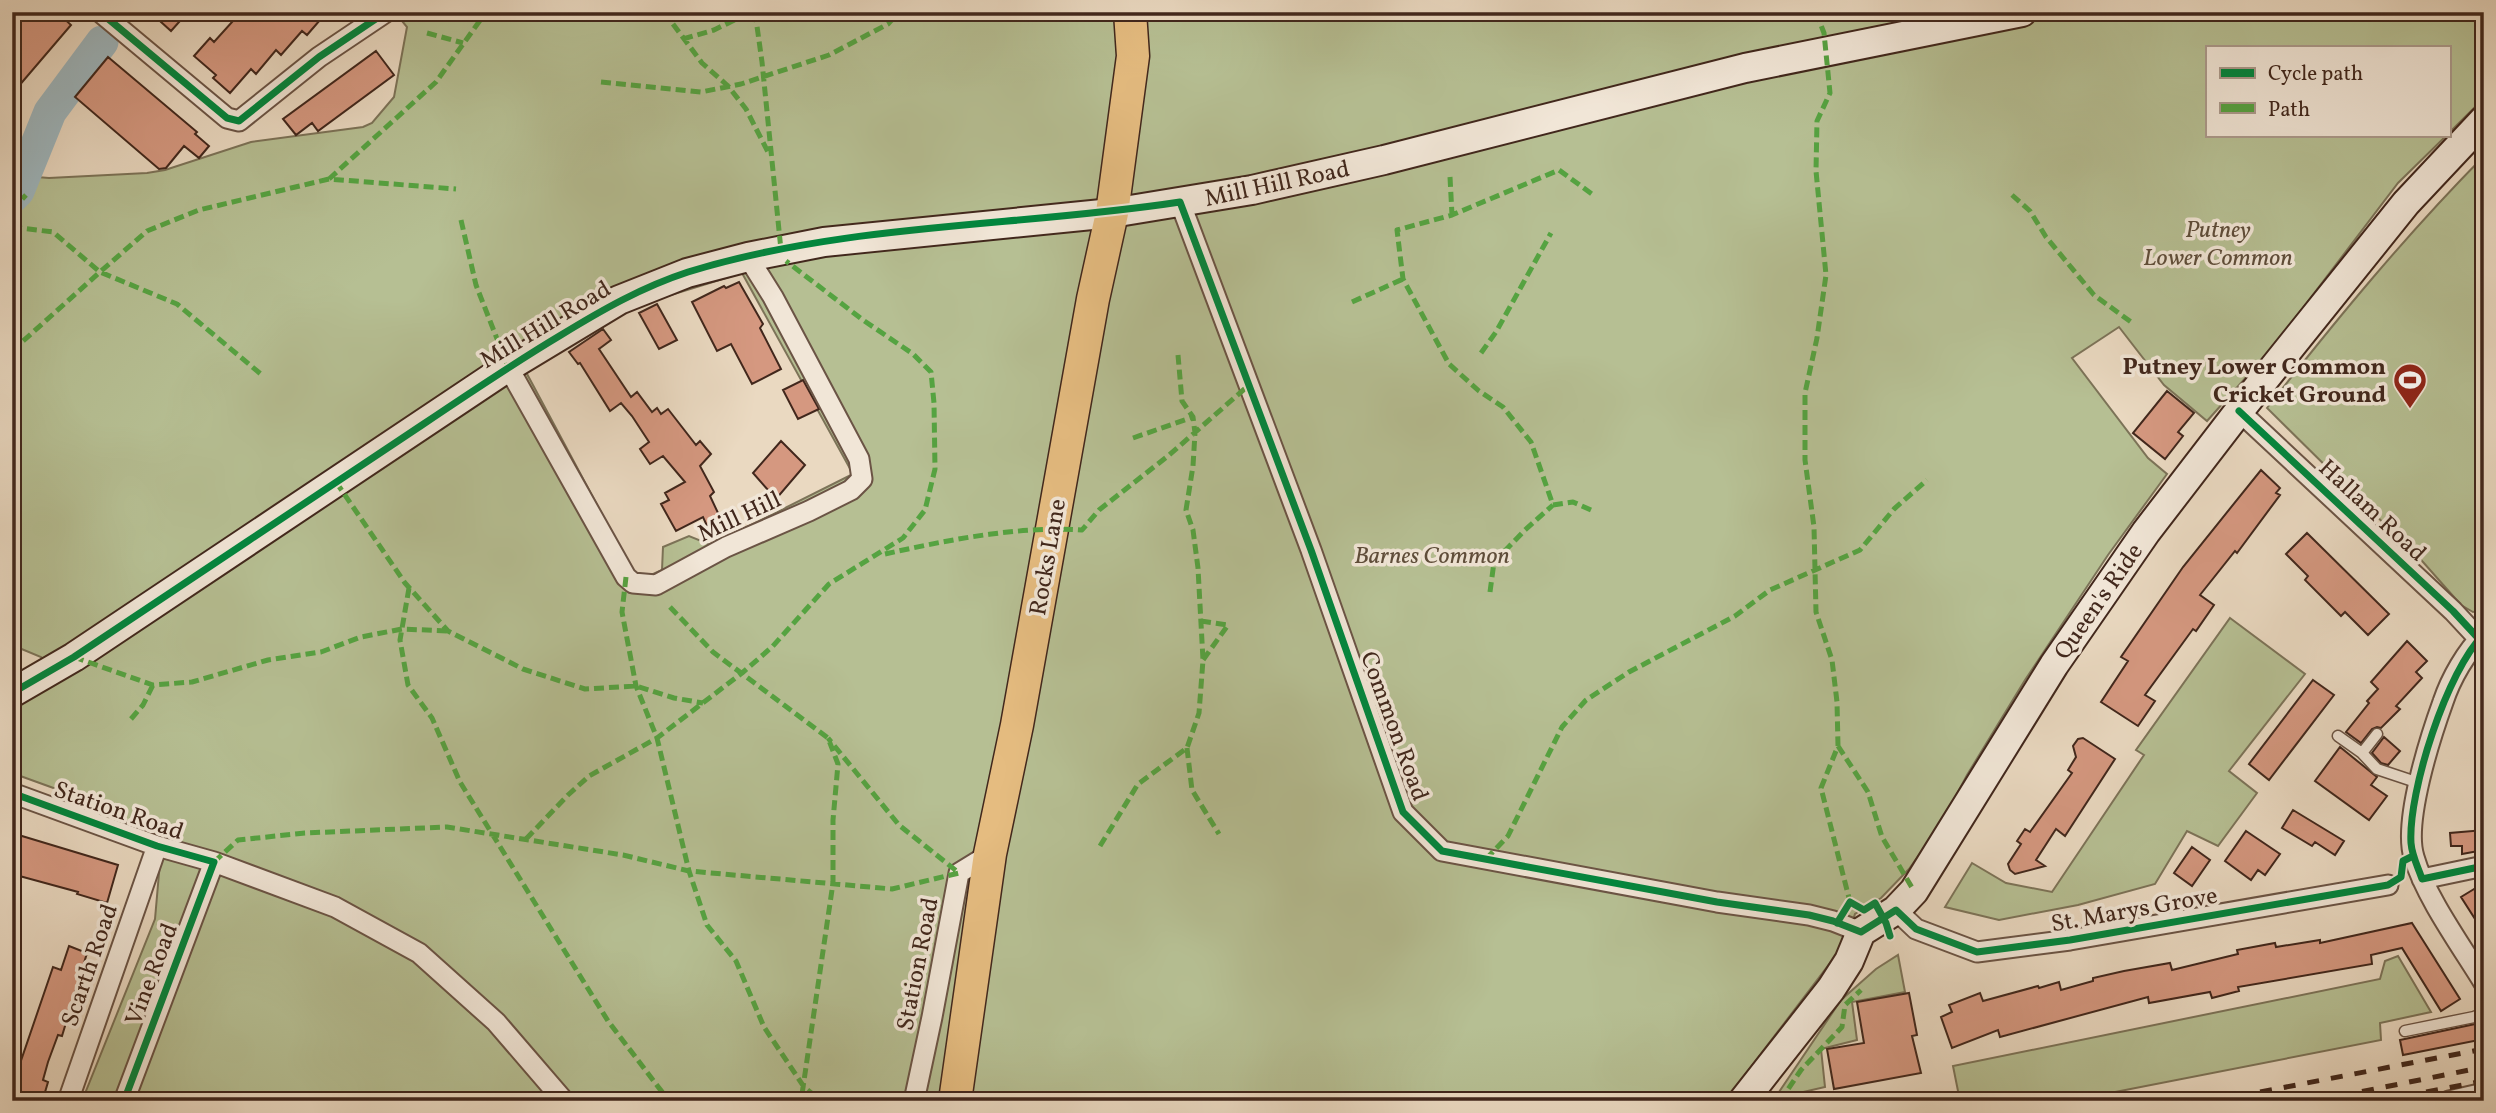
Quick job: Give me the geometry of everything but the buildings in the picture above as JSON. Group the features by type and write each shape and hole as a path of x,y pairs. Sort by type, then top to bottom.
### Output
{"main road":[{"name":"Rocks Lane","path":"954,1101 990,854 1019,712 1093,299 1112,213 1133,57 1130,12"},
{"name":"Mill Hill Road","path":"12,693 85,650 508,367 618,300 687,272 748,257 849,239 1112,213 1252,190 1384,160 1745,68 2022,12"},
{"name":"Queen's Ride","path":"1861,932 1896,910 1914,891 2054,665 2106,587 2239,411 2406,203 2484,120"},
{"path":"1743,1101 1831,989 1849,961 1861,932"}],"street":[{"path":"100,12 228,118 239,121 319,57 386,12"},
{"name":"Common Road","path":"1180,202 1311,550 1403,811 1442,851 1717,902 1810,915 1861,932"},
{"name":"Mill Hill","path":"508,367 626,578 633,583 656,584 726,547 840,495 857,485 862,478 859,459 773,297 748,257"},
{"name":"Hallam Road","path":"2239,411 2481,636"},
{"path":"2481,636 2460,664 2443,700 2420,784 2411,833 2413,856 2422,879 2484,983"},
{"name":"Station Road","path":"12,793 156,846 214,862 335,907 419,953 496,1022 564,1101"},
{"name":"Scarth Road","path":"68,1101 156,846"},
{"name":"Station Road","path":"914,1101 959,873 990,854"},
{"name":"Vine Road","path":"124,1101 214,862"},
{"path":"2422,879 2484,866"},
{"name":"St. Marys Grove","path":"1896,910 1916,929 1977,952 2070,940 2388,885"},
{"path":"2449,1101 2484,1093"}],"lane":[{"path":"2362,753 2377,734"},
{"path":"2338,736 2362,753 2377,769 2420,784"},
{"path":"2405,1031 2484,1013"}],"green space":[{"name":"Barnes Common","path":"417,12 2484,12 2484,98 2450,132 2450,46 2206,46 2206,136 2446,136 2398,183 2274,346 2207,421 2164,385 2119,327 2072,358 2148,458 2167,474 2108,555 2025,680 1967,775 1941,824 1909,869 1881,898 1855,914 1846,942 1725,1101 82,1101 155,919 162,839 70,794 12,773 12,703 58,678 41,657 12,645 12,203 37,177 147,173 165,170 251,142 363,127 372,123 394,97 407,27 402,21","holes":["742,273 853,474 711,545 689,536 663,547 662,570 651,575 634,574 526,372 619,311"]},
{"name":"Putney Lower Common","path":"2484,156 2484,610 2473,612 2461,605 2423,562 2267,408 2372,279"},
{"path":"2230,618 2305,674 2229,771 2257,793 2218,846 2187,831 2155,884 2078,905 1999,920 1945,907 1972,863 2006,883 2052,892 2144,755 2136,750"},
{"path":"1898,955 1905,992 1852,1002 1857,1040 1821,1049 1825,1087 1790,1095 1790,1101 1773,1101 1841,1000 1876,969"},
{"path":"2398,956 2431,1012 2380,1023 2381,1040 2069,1101 1960,1101 1953,1066 2380,979 2385,961"}],"waterway":[{"path":"12,197 18,191 50,112 102,42"}],"railway":[{"path":"2213,1101 2484,1049"},
{"path":"2315,1101 2484,1067"},
{"path":"2379,1101 2484,1081"}],"marked path":[{"path":"329,179 436,82 486,12"},
{"path":"664,12 702,63 728,86 746,109 768,152"},
{"path":"683,39 714,30 751,12"},
{"path":"755,12 781,250"},
{"path":"601,82 701,92 741,84 829,55 888,24 899,12"},
{"path":"1816,12 1824,33 1830,93 1817,121 1816,171 1826,275 1817,338 1805,393 1805,460 1814,527 1816,612 1832,660 1837,702 1838,746 1821,788 1850,902"},
{"path":"1972,12 1981,22"},
{"path":"427,33 463,43"},
{"path":"1591,510 1573,502 1553,505 1531,442 1503,407 1479,391 1449,364 1403,279 1397,230 1452,215 1559,170 1592,194"},
{"path":"1450,177 1452,215"},
{"path":"12,227 53,232 100,272 147,231 199,210 329,179 456,189"},
{"path":"12,210 26,195"},
{"path":"2012,195 2030,211 2046,237 2094,295 2131,322"},
{"path":"461,220 476,285 508,367"},
{"path":"1481,353 1496,332 1551,233"},
{"path":"526,839 589,776 657,738 742,673 772,647 829,584 903,538 925,510 935,469 931,372 913,354 863,320 786,261"},
{"path":"12,351 100,272 177,304 262,375"},
{"path":"1352,302 1403,279"},
{"path":"1100,846 1138,784 1187,748 1199,713 1203,660 1198,568 1193,530 1186,510 1195,433 1193,417 1182,401 1178,355"},
{"path":"885,554 1007,532 1082,530 1099,510 1168,456 1249,385"},
{"path":"1133,438 1193,417"},
{"path":"1486,859 1508,836 1562,727 1586,700 1629,672 1735,616 1770,590 1860,550 1894,509 1927,480"},
{"path":"336,482 405,583 448,631 523,669 585,689 636,686 674,698 703,703"},
{"path":"1490,592 1494,562 1553,505"},
{"path":"626,577 622,612 636,686 657,738 689,871 707,925 736,961 764,1027 804,1087 821,1101"},
{"path":"409,588 400,640 408,685 432,718 460,782 608,1021 669,1101"},
{"path":"670,607 713,652 828,738 838,764 833,820 833,883 801,1101"},
{"path":"1201,621 1228,625 1203,660"},
{"path":"74,657 153,685 192,682 268,660 321,652 361,637 402,629 448,631"},
{"path":"131,719 143,705 153,685"},
{"path":"214,862 238,840 305,833 447,827 623,855 689,871 892,889 959,873 899,825 828,738"},
{"path":"1838,746 1868,792 1882,837 1914,891"},
{"path":"1187,748 1192,790 1219,834"},
{"path":"1780,1101 1801,1070 1842,1027 1845,1005 1861,990"}],"cycle path":[{"path":"100,12 227,118 239,121 319,57 386,12"},
{"path":"12,693 74,657 474,390 576,326 638,292 688,272 809,244 1180,202 1311,550 1403,812 1442,851 1717,902 1809,915 1861,932 1896,910 1916,929 1977,952 2070,940 2388,885 2401,877 2403,861 2413,856"},
{"path":"2239,411 2453,611 2479,639"},
{"path":"2484,634 2470,651 2457,675 2432,733 2416,794 2411,843 2422,879 2484,866"},
{"path":"12,793 157,846 214,862 124,1101"},
{"path":"1837,923 1850,902 1864,910 1875,903 1890,936"}],"place":[{"name":"Putney Lower Common Cricket Ground","path":"2410,410"}]}
